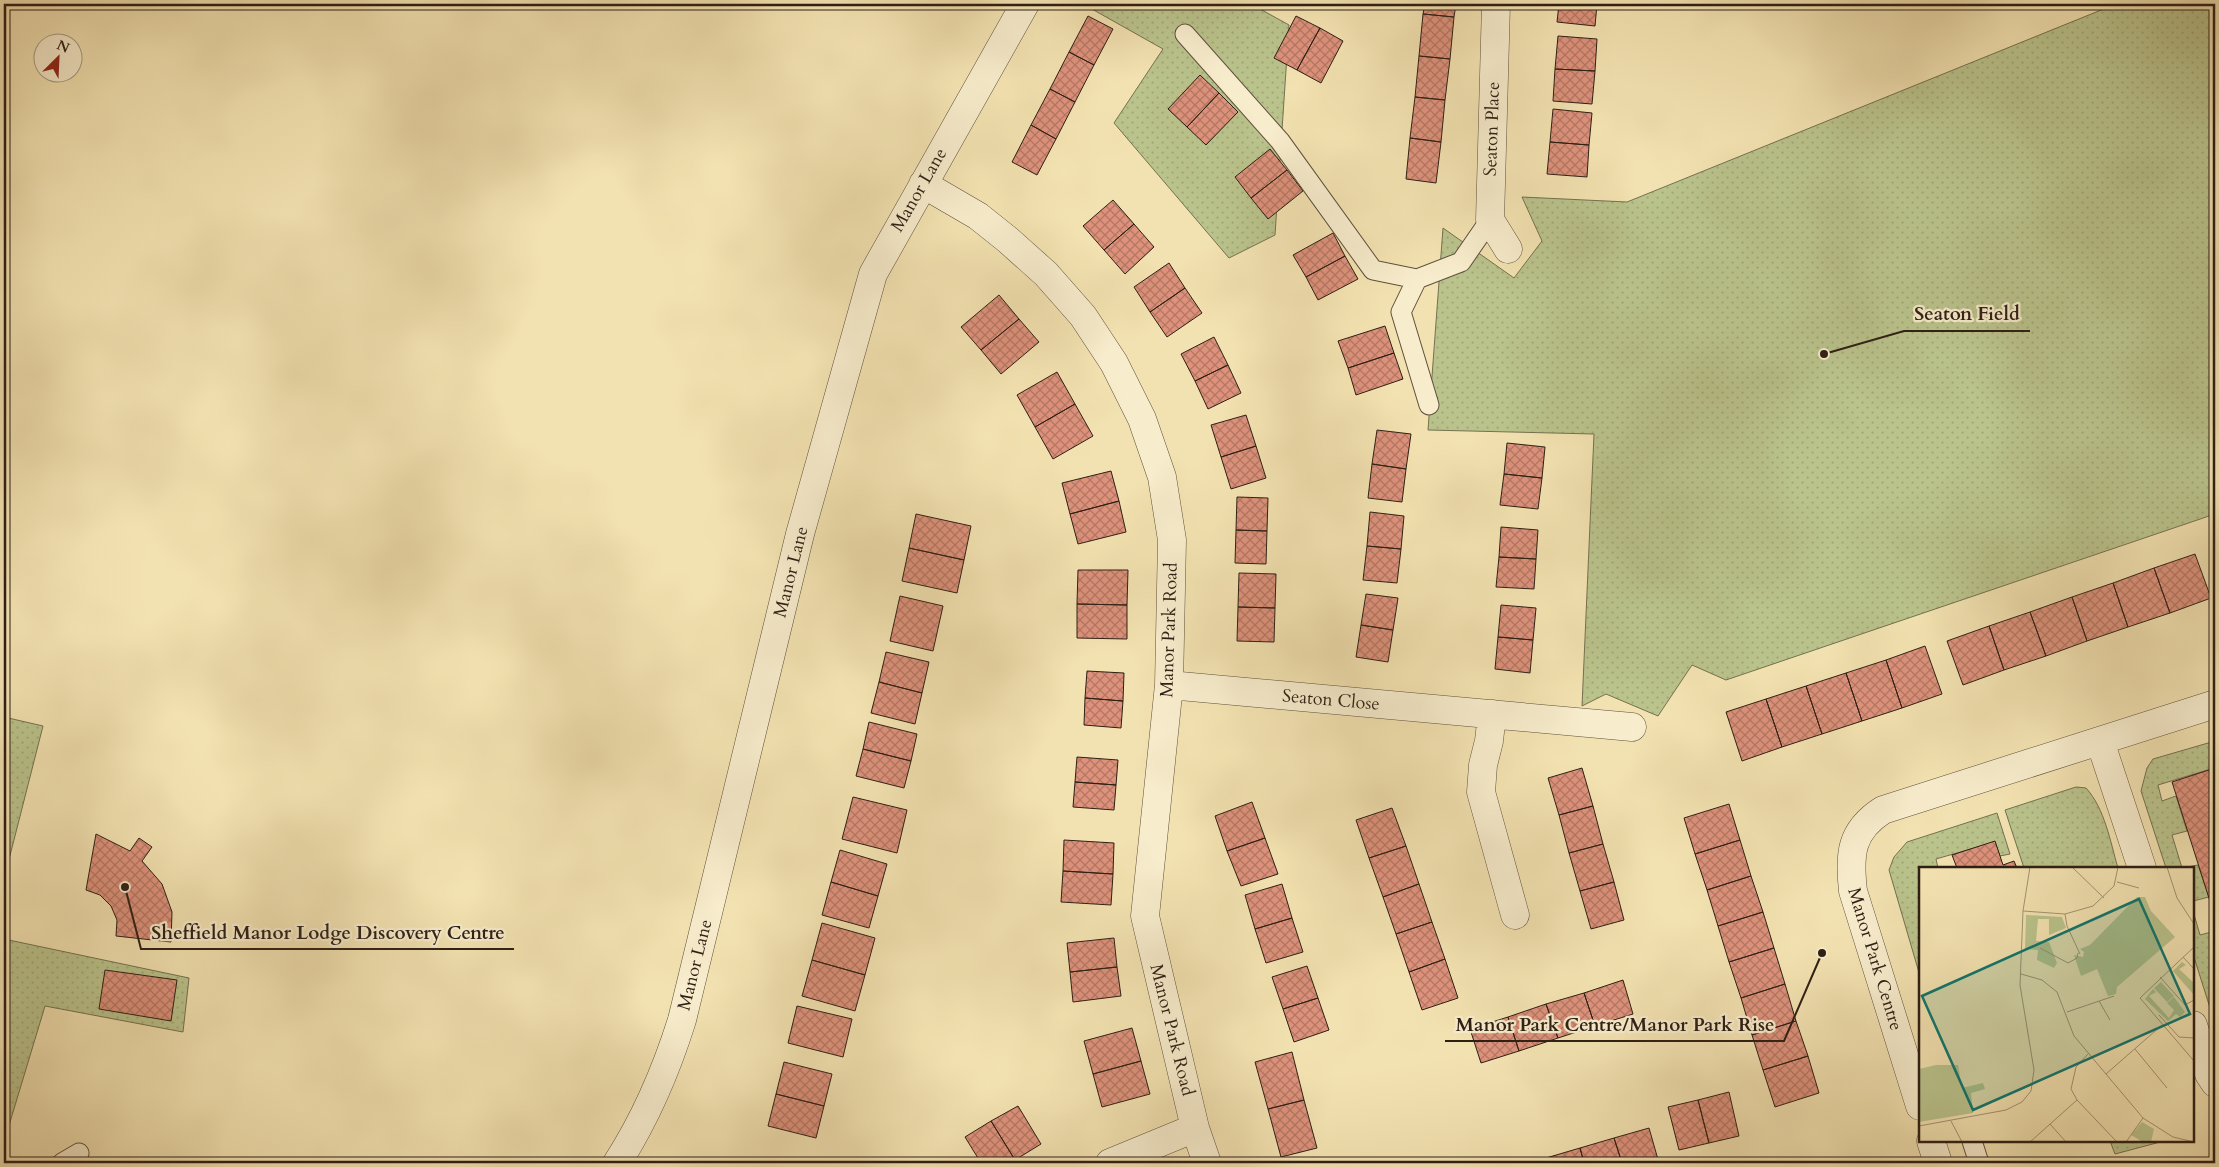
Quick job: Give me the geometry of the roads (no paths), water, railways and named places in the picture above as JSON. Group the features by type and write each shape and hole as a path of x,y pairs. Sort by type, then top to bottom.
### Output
{"street":[{"name":"Manor Lane","path":"617,1163 644,1118 670,1057 682,1020 800,534 873,274 1025,4"},
{"name":"Seaton Place","path":"1490,220 1496,4"},
{"name":"Manor Park Road","path":"923,184 978,216 1008,240 1046,274 1083,316 1114,363 1138,411 1162,478 1172,540 1170,685 1144,916 1196,1128 1207,1163"},
{"path":"1490,220 1508,249"},
{"name":"Seaton Close","path":"1170,685 1632,727"},
{"name":"Manor Park Centre","path":"1919,1103 1853,891 1850,870 1854,843 1865,824 1883,810 2215,704"},
{"path":"1492,714 1489,741 1483,765 1481,792 1514,915"},
{"path":"2100,741 2142,867"},
{"path":"2194,1028 2209,1074 2215,1083"},
{"path":"1110,1163 1196,1128"}],"lane":[{"path":"1185,34 1280,141 1373,270 1416,278 1461,262 1490,220"},
{"path":"1416,278 1401,312 1429,405"},
{"path":"1972,1142 1979,1163"},
{"path":"62,1163 79,1153"}],"place":[{"name":"Seaton Field","path":"1824,354"},
{"name":"Sheffield Manor Lodge Discovery Centre","path":"125,887"},
{"name":"Manor Park Centre/Manor Park Rise","path":"1822,953"}]}
